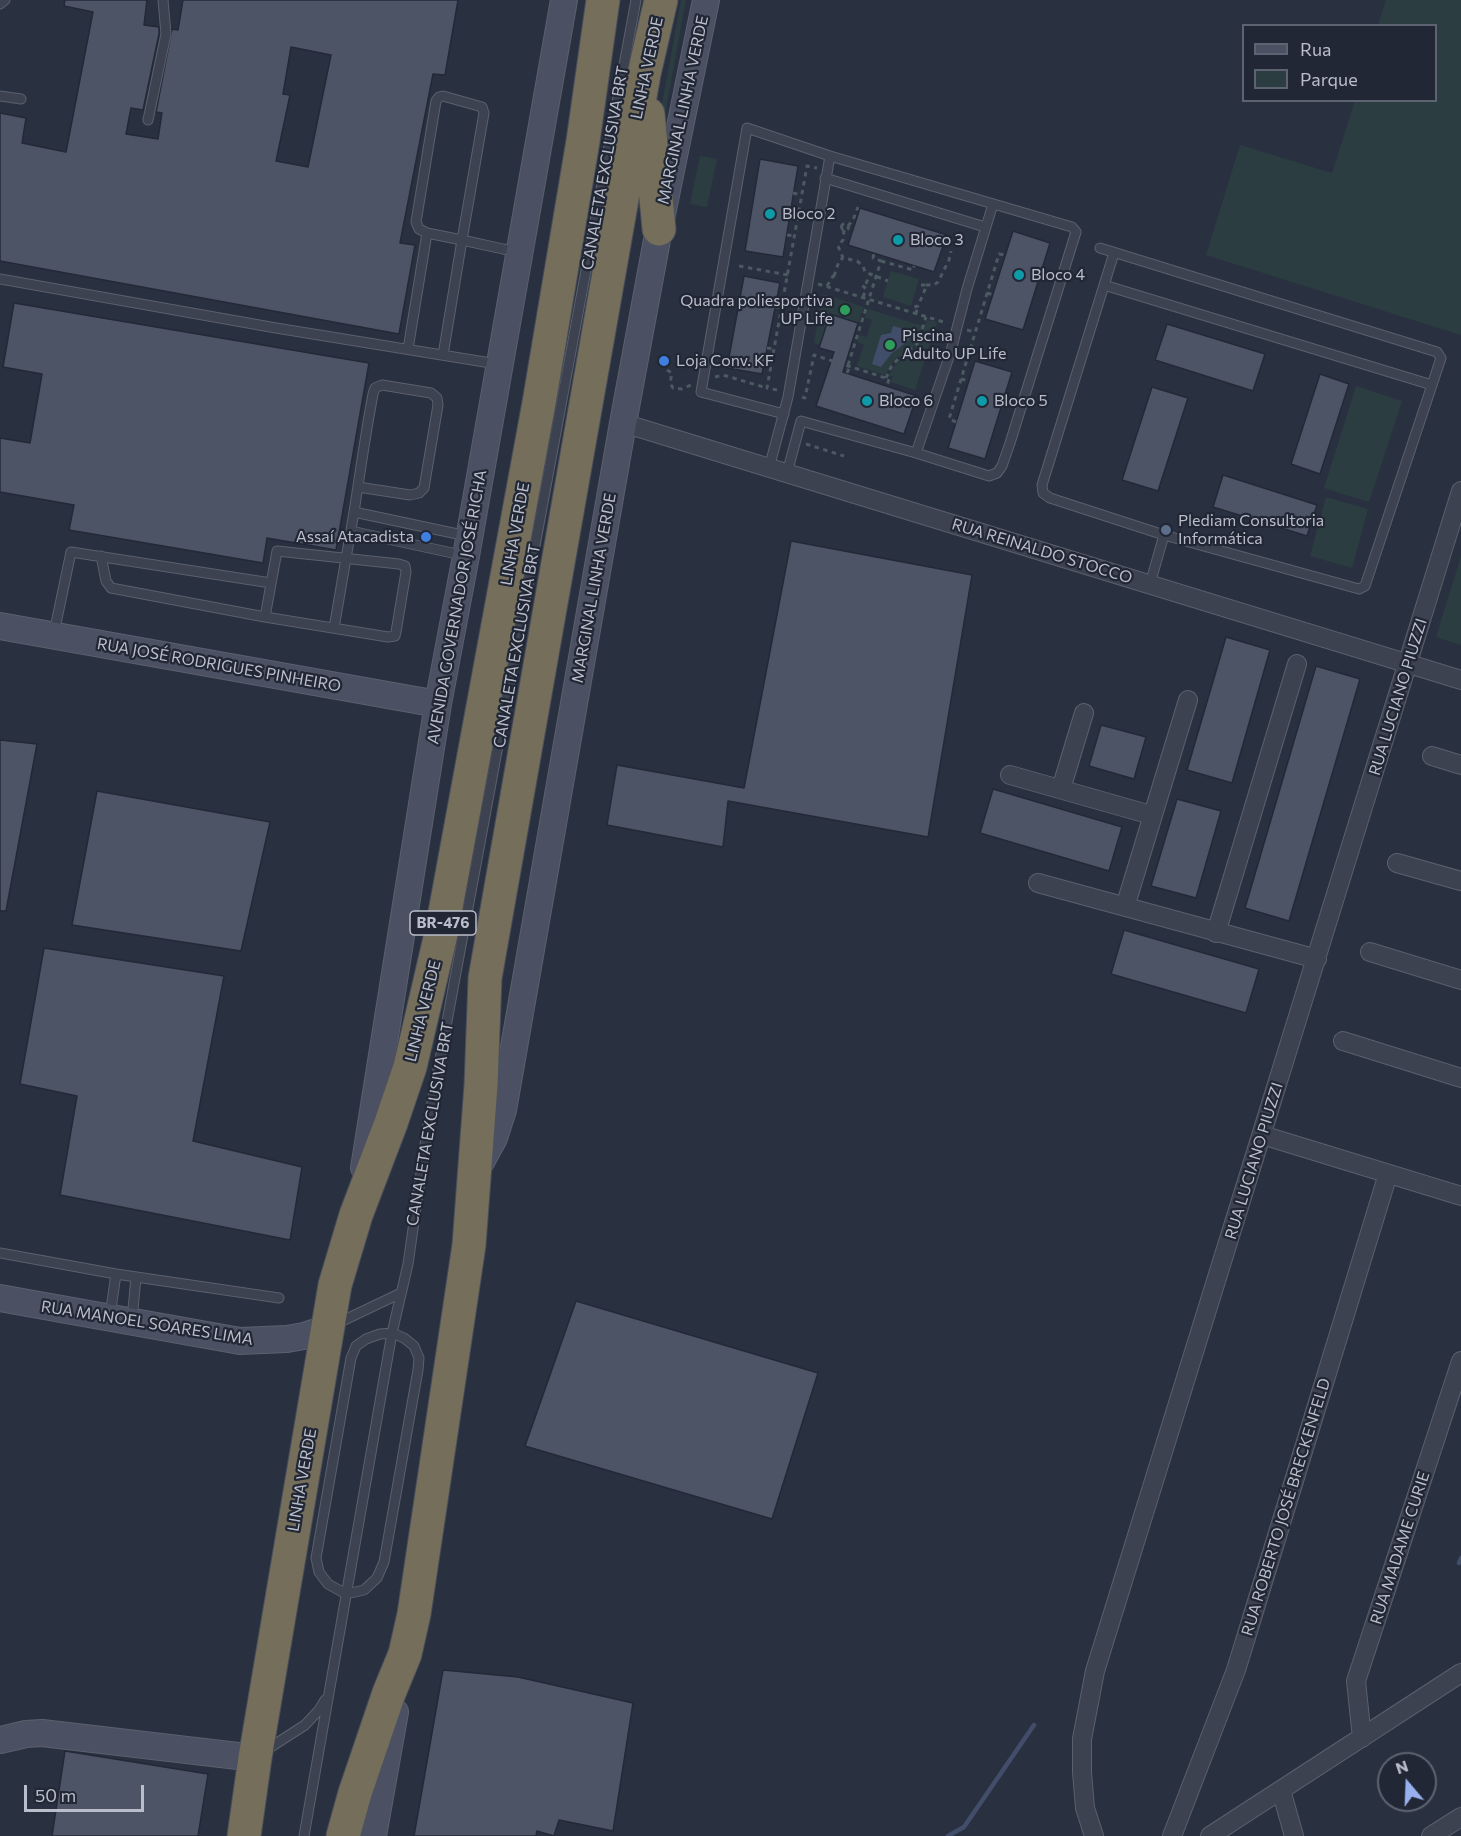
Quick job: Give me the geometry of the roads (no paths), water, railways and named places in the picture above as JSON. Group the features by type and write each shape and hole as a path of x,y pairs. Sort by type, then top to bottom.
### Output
{"highway":[{"name":"LINHA VERDE","path":"244,1831 335,1285 356,1215 410,1067 441,934 539,403 583,141 603,0"},
{"name":"LINHA VERDE","path":"343,1836 389,1693 405,1654 414,1614 469,1245 485,978 644,74 661,0"},
{"path":"644,74 659,229"}],"main road":[{"name":"AVENIDA GOVERNADOR JOSÉ RICHA","path":"356,1215 438,704 564,0"},
{"name":"MARGINAL LINHA VERDE","path":"475,1172 494,1138 503,1110 623,423 659,229 706,0"},
{"name":"RUA JOSÉ RODRIGUES PINHEIRO","path":"0,626 438,704"},
{"name":"RUA MANOEL SOARES LIMA","path":"0,1299 240,1341 286,1339 309,1335 328,1328"},
{"path":"373,1836 405,1654"},
{"path":"0,1740 42,1733 255,1758"}],"street":[{"name":"RUA REINALDO STOCCO","path":"623,423 1461,680"},
{"name":"RUA LUCIANO PIUZZI","path":"1094,1836 1085,1809 1082,1739 1095,1671 1461,491"},
{"path":"1216,933 1297,664"},
{"path":"1125,907 1151,815 1188,700"},
{"path":"1061,789 1084,713"},
{"path":"1432,756 1461,765"},
{"path":"1010,775 1151,815"},
{"path":"1397,863 1461,881"},
{"path":"1038,883 1317,959"},
{"path":"1370,952 1461,980"},
{"path":"1343,1041 1461,1078"},
{"path":"1262,1135 1461,1196"},
{"name":"RUA ROBERTO JOSÉ BRECKENFELD","path":"1172,1836 1236,1670 1388,1174"},
{"name":"RUA MADAME CURIE","path":"1362,1738 1356,1681 1461,1361"},
{"path":"1210,1836 1461,1673"},
{"path":"1281,1790 1294,1836"},
{"path":"1431,1836 1461,1817"}],"lane":[{"path":"0,4 4,0"},
{"path":"148,120 166,34 164,0"},
{"name":"CANALETA EXCLUSIVA BRT","path":"304,1836 392,1333 408,1264 428,1124 636,0"},
{"path":"0,96 21,99"},
{"path":"443,355 462,240 484,110 482,106 443,96 436,101 416,222 419,229 427,233 462,240 519,252"},
{"path":"783,414 701,392 747,128 830,156 1072,227 1076,232 1010,443 1002,466 997,473 990,476 801,422 787,473"},
{"path":"769,468 783,414 830,156"},
{"path":"825,178 986,227"},
{"path":"916,453 993,204"},
{"path":"408,349 427,233"},
{"path":"1100,248 1437,352 1441,358 1365,586 1359,589 1164,535 1050,498 1043,493 1042,485 1114,253"},
{"path":"0,279 500,364"},
{"path":"1104,285 1432,385"},
{"path":"334,628 345,558 375,388 382,386 431,393 438,405 424,488 419,493 411,495 358,487"},
{"path":"354,512 468,546"},
{"path":"351,531 468,546"},
{"path":"1150,585 1164,535"},
{"path":"101,556 106,580 111,588 265,617 388,637 394,636 406,572 405,566 276,551 265,617"},
{"path":"53,635 71,552 271,583"},
{"path":"0,1253 116,1274 279,1299"},
{"path":"116,1274 121,1320"},
{"path":"121,1320 136,1277"},
{"path":"328,1328 401,1293"},
{"path":"392,1333 404,1338 414,1346 420,1358 418,1370 384,1562 377,1578 364,1590 346,1594 328,1584 319,1572 316,1558 351,1358 356,1346 366,1339 392,1333"},
{"name":"CANALETA EXCLUSIVA BRT","path":"255,1758 305,1725 319,1710 329,1692"}],"water":[{"name":"Piscina Adulto UP Life","path":"893,326 912,331 908,341 891,354 881,367 872,364 881,335 891,333"}],"waterway":[{"path":"1459,1563 1461,1558"},
{"path":"948,1836 964,1827 1034,1725"}],"place":[{"name":"Bloco 2","path":"770,214"},
{"name":"Bloco 3","path":"898,240"},
{"name":"Bloco 4","path":"1019,275"},
{"name":"Quadra poliesportiva UP Life","path":"845,310"},
{"name":"Piscina Adulto UP Life","path":"890,345"},
{"name":"Loja Conv. KF","path":"664,361"},
{"name":"Bloco 6","path":"867,401"},
{"name":"Bloco 5","path":"982,401"},
{"name":"Plediam Consultoria Informática","path":"1166,530"},
{"name":"Assaí Atacadista","path":"426,537"}]}
